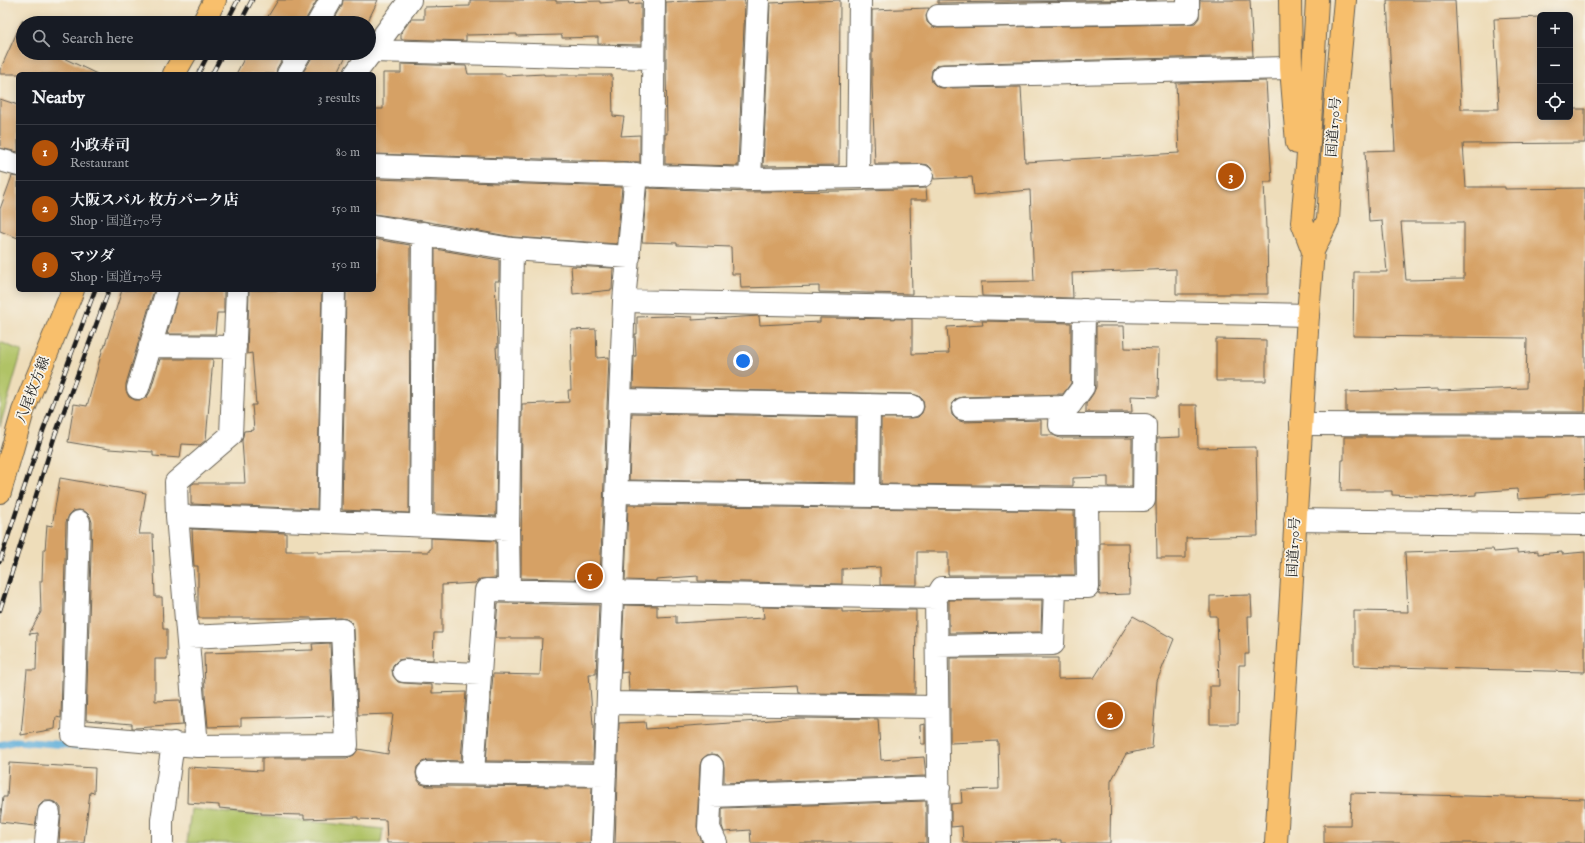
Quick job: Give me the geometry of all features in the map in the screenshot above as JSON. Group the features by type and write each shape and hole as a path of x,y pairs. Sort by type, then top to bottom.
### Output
{"main road":[{"path":"206,16 215,0"},
{"path":"1290,0 1291,68 1302,222"},
{"name":"国道170号","path":"1313,251 1302,222 1309,143 1317,0"},
{"path":"1314,47 1323,26 1326,0"},
{"name":"国道170号","path":"1276,843 1313,251 1328,220 1336,96 1345,0"},
{"path":"175,72 182,60"},
{"name":"八尾枚方線","path":"0,492 23,411 72,292"}],"street":[{"path":"322,16 331,0"},
{"path":"376,46 410,0"},
{"path":"602,843 624,301 629,257 644,175 653,58 654,0"},
{"path":"750,179 758,0"},
{"path":"858,177 860,0"},
{"path":"938,16 987,8 1085,7 1188,12 1188,0"},
{"path":"376,51 653,58"},
{"path":"289,72 296,60"},
{"path":"356,72 365,60"},
{"path":"943,76 1291,68"},
{"path":"0,160 16,164"},
{"path":"376,166 750,179 922,176"},
{"path":"376,226 512,249 629,257"},
{"path":"421,526 424,234"},
{"path":"509,590 508,529 512,249"},
{"path":"138,388 166,292"},
{"path":"197,746 177,516 176,482 231,435 237,292"},
{"path":"329,522 334,292"},
{"path":"624,301 1308,315"},
{"path":"963,409 1061,407 1070,405 1083,387 1084,310"},
{"path":"150,346 235,347"},
{"path":"620,400 912,406"},
{"path":"868,495 869,405"},
{"path":"617,492 1144,500 1145,425 1060,425 1061,407"},
{"path":"1301,424 1585,425"},
{"path":"939,843 936,598 942,588 1088,587 1087,499"},
{"path":"177,516 508,529"},
{"path":"1295,520 1585,524"},
{"path":"79,522 74,735 197,746 347,745 342,630 188,637"},
{"path":"937,646 1053,644 1055,587"},
{"path":"473,773 486,590 936,598"},
{"path":"404,671 480,674"},
{"path":"608,703 938,707"},
{"path":"162,843 162,820 173,743"},
{"path":"712,766 709,828 716,843"},
{"path":"428,773 605,775"},
{"path":"710,796 938,788"},
{"path":"46,843 49,813"}],"green space":[{"path":"0,342 22,351 0,426"},
{"path":"191,809 383,829 381,843 187,843"}],"building":[{"path":"278,0 317,0 308,16 268,16"},
{"path":"343,0 378,0 370,16 336,16 342,6"},
{"path":"470,0 556,0 556,2 600,1 600,3 628,1 629,4 641,3 641,45 598,44 598,37 562,38 562,35 466,35 466,41 401,39 401,33 411,19 424,19 424,7 470,6"},
{"path":"744,0 745,3 738,166 665,164 665,134 667,134 666,2"},
{"path":"840,0 839,165 763,166 770,3"},
{"path":"938,0 1157,0 938,3"},
{"path":"1200,0 1250,0 1253,56 943,64 937,65 932,70 932,82 937,87 943,88 1021,87 1025,162 1179,153 1176,83 1266,81 1272,182 1264,182 1267,228 1268,294 1176,294 1176,269 1072,273 1073,298 982,296 981,282 1034,281 1030,190 974,195 972,177 934,179 932,169 928,165 875,164 872,83 872,10 929,8 926,16 927,22 932,27 938,28 1188,24 1195,23 1199,18"},
{"path":"1387,0 1455,0 1461,109 1499,109 1494,19 1537,17 1537,120 1573,120 1573,109 1585,109 1585,143 1463,144 1466,187 1505,187 1505,189 1585,188 1585,412 1346,412 1346,392 1526,388 1527,339 1525,338 1353,336 1354,272 1387,272 1382,221 1369,222 1365,151 1395,150","holes":["1401,222 1464,222 1464,279 1406,280"]},
{"path":"16,35 16,60 68,60 93,72 16,72 16,74 0,74 0,70"},
{"path":"243,60 282,60 276,72 237,72"},
{"path":"310,60 344,60 338,72 303,72"},
{"path":"401,64 466,66 468,74 505,74 505,76 544,74 612,75 613,116 624,117 621,136 640,135 640,162 376,154 376,109 383,109 383,73 401,73"},
{"path":"0,99 16,104 16,152 0,148"},
{"path":"12,176 16,177 16,237 0,231 0,209"},
{"path":"376,179 622,187 617,244 513,237 376,214"},
{"path":"647,188 750,192 926,188 927,200 910,200 912,294 819,292 819,286 741,288 740,274 732,274 731,247 642,242"},
{"path":"376,239 410,245 409,513 342,510 346,292 376,292"},
{"path":"435,249 499,260 499,281 495,281 498,347 496,347 498,379 496,516 434,514"},
{"path":"571,266 613,268 612,290 573,294"},
{"path":"121,292 153,292 126,384 126,391 129,397 135,400 141,400 147,397 150,392 160,359 213,359 206,440 200,445 182,444 180,458 153,456 153,452 109,449 68,442 74,404 87,406"},
{"path":"178,292 224,292 224,313 217,313 215,334 167,334"},
{"path":"249,292 322,292 317,509 191,504 191,485 194,483 245,483 242,441 244,431 254,430 252,405 256,405 252,353 247,354"},
{"path":"759,316 760,325 820,322 820,318 912,319 912,354 949,353 947,327 983,325 982,321 1071,323 1071,383 1063,394 962,397 956,399 952,403 952,415 957,420 963,422 1041,420 1041,435 1053,435 1060,438 1132,438 1132,487 1108,487 1108,477 1073,478 1073,486 881,484 881,418 918,417 922,413 924,407 923,400 919,396 912,394 633,388 637,317 692,317 692,320"},
{"path":"1096,326 1124,326 1125,348 1159,349 1158,397 1131,396 1132,412 1086,412 1086,404 1096,387"},
{"path":"596,329 597,358 609,357 600,580 521,578 522,404 569,402 568,390 571,390 570,361 572,361 571,330"},
{"path":"1216,339 1266,340 1266,381 1216,381"},
{"path":"1179,405 1197,405 1198,448 1256,447 1258,536 1186,538 1186,558 1157,558 1157,438 1180,437"},
{"path":"632,413 856,417 856,483 629,480"},
{"path":"1344,437 1584,437 1585,492 1518,499 1517,489 1476,492 1476,495 1444,497 1392,495 1392,491 1341,491 1342,460 1344,460"},
{"path":"60,478 146,493 139,534 153,534 155,597 162,597 163,629 167,629 167,659 155,659 155,701 180,700 183,725 132,728 132,724 86,720 92,522 90,516 86,512 79,510 73,511 69,515 66,522 61,718 56,717 55,729 21,735 27,670 36,670 37,633 29,634 41,612 40,581 42,581 43,550 45,550 47,525 52,526"},
{"path":"628,505 1074,511 1075,575 948,575 948,552 917,552 917,585 880,585 880,567 842,569 842,584 698,581 698,576 656,579 656,581 625,580"},
{"path":"192,529 286,533 286,551 318,551 318,553 363,551 429,552 431,549 431,538 496,541 496,578 480,579 475,583 442,585 442,633 434,633 433,660 404,659 398,660 393,665 393,676 398,682 432,685 432,693 466,692 461,761 428,760 422,762 417,767 417,779 421,784 428,786 592,787 590,843 387,843 386,820 358,819 358,817 304,819 304,815 261,814 261,812 219,808 219,805 187,803 188,767 262,771 262,758 347,758 354,755 358,749 388,754 393,714 358,715 354,629 352,623 347,619 198,618 198,566 194,566"},
{"path":"1100,543 1129,543 1130,594 1099,595"},
{"path":"1493,549 1494,552 1517,550 1517,553 1538,551 1538,554 1585,552 1585,672 1354,666 1354,611 1408,612 1405,552"},
{"path":"1251,595 1252,616 1248,616 1249,654 1245,654 1245,665 1239,665 1238,724 1210,724 1210,686 1219,686 1217,616 1210,616 1210,596"},
{"path":"949,600 1042,600 1041,632 949,633"},
{"path":"498,603 599,605 596,674 589,674 594,725 593,762 486,761 493,674 540,675 542,638 495,638"},
{"path":"624,605 657,606 657,617 676,616 676,623 764,618 763,607 842,609 842,612 916,610 915,694 799,693 798,686 691,692 629,691 628,672 621,673"},
{"path":"1133,616 1174,639 1157,681 1152,748 1126,754 1111,781 1110,843 1061,843 1061,840 963,843 962,826 951,827 951,804 962,803 961,790 999,789 998,741 950,743 950,658 1058,658 1058,679 1094,678"},
{"path":"330,643 333,716 241,718 241,726 208,727 205,695 204,653 313,650 312,644"},
{"path":"800,718 878,719 881,760 924,757 926,776 724,783 723,761 718,755 707,755 702,759 700,765 697,827 702,843 615,843 619,723 645,722 646,729"},
{"path":"925,724 925,744 921,744 920,725"},
{"path":"9,763 95,768 94,793 90,792 84,843 59,843 61,808 57,803 51,801 44,801 39,806 35,826 0,822 3,797 7,797"},
{"path":"1351,793 1585,799 1585,843 1324,843 1324,825 1350,825"},
{"path":"926,801 926,843 751,843 750,830 724,832 722,826 722,808"}],"waterway":[{"path":"0,745 16,741 80,746"}],"railway":[{"path":"230,16 238,0"},
{"path":"244,16 252,0"},
{"path":"199,72 205,60"},
{"path":"213,72 219,60"},
{"path":"0,561 43,431 94,292"},
{"path":"0,610 55,435 108,292"}],"place":[{"name":"マツダ","path":"1231,176"},
{"name":"小政寿司","path":"590,576"},
{"name":"大阪スバル 枚方パーク店","path":"1110,715"}]}
